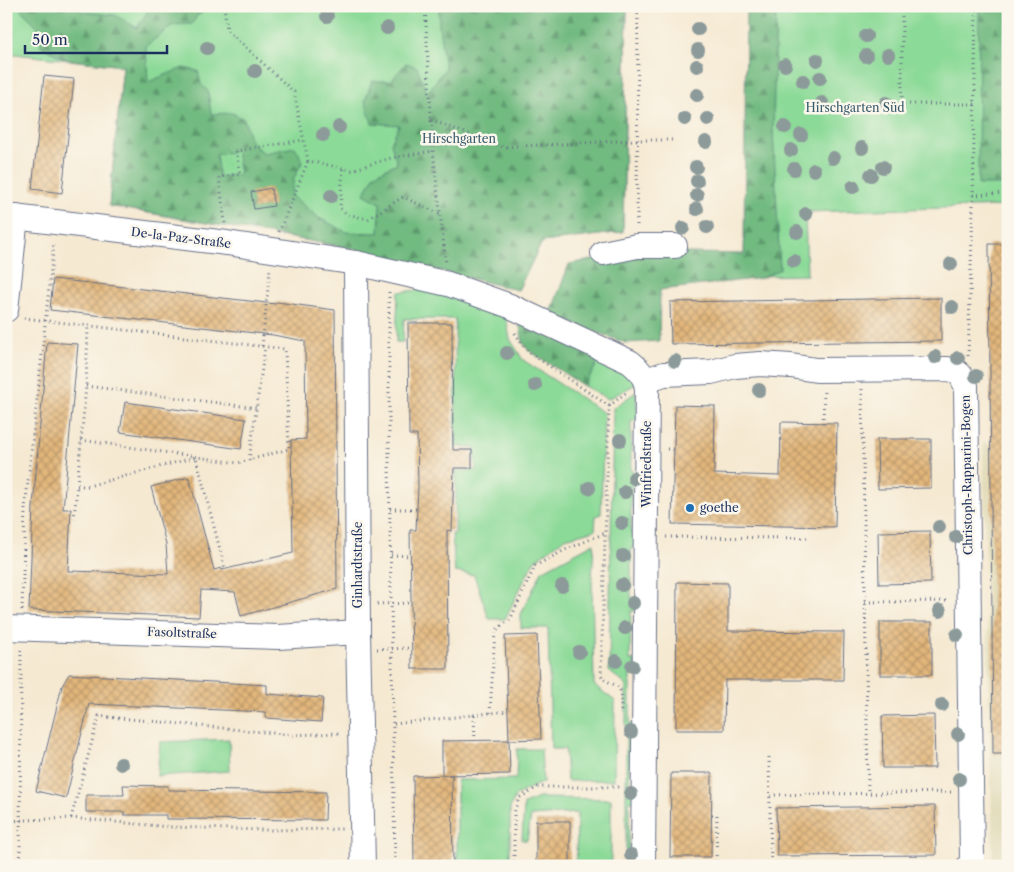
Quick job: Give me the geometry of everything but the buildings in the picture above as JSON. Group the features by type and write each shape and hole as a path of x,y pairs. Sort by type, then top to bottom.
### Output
{"street":[{"name":"De-la-Paz-Straße","path":"11,216 227,243 356,263"},
{"path":"11,216 13,313"},
{"path":"603,253 637,246 675,246"},
{"path":"356,263 448,284 510,306 630,362 639,369 646,380 664,374 711,372 735,366 760,364 816,370 947,369 955,370 962,376"},
{"name":"Ginhardtstraße","path":"356,263 358,632 363,866"},
{"name":"Christoph-Rapparini-Bogen","path":"962,376 966,386 972,861 969,866"},
{"name":"Winfriedstraße","path":"643,866 646,380"},
{"name":"Fasoltstraße","path":"14,628 278,637 358,632"}],"path":[{"path":"224,6 227,30 294,92 308,161 272,251 257,408 249,460"},
{"path":"425,6 433,151 448,284"},
{"path":"637,246 638,6"},
{"path":"902,6 902,104 975,104"},
{"path":"962,376 969,354 976,6"},
{"path":"431,120 504,147 638,140 675,140"},
{"path":"227,243 219,177 240,174 236,151 303,140"},
{"path":"308,161 352,170 391,158 433,151"},
{"path":"343,169 340,208 347,214 368,220 403,197 440,214"},
{"path":"972,195 1008,193"},
{"path":"20,866 14,628 44,320 56,222"},
{"path":"389,271 395,866"},
{"path":"510,306 512,328 527,351 609,406 601,674 603,679 619,687 621,693 621,712"},
{"path":"13,313 44,320 88,326 285,350 289,449 238,462 81,440"},
{"path":"74,518 86,386 88,326"},
{"path":"862,370 868,794"},
{"path":"86,386 257,408"},
{"path":"823,422 824,389"},
{"path":"77,486 88,486 196,457"},
{"path":"196,457 225,570"},
{"path":"390,509 417,509"},
{"path":"490,713 495,631 510,620 535,566 565,550 605,533"},
{"path":"663,536 810,538"},
{"path":"391,556 411,556"},
{"path":"865,602 949,601"},
{"path":"392,604 411,603"},
{"path":"394,724 508,711"},
{"path":"474,715 475,741"},
{"path":"71,818 99,716 293,735 340,733"},
{"path":"769,757 771,865"},
{"path":"621,778 621,797"},
{"path":"514,866 514,813 520,798 538,787 621,787"},
{"path":"770,795 953,792"},
{"path":"712,815 717,815 716,866"},
{"path":"6,821 71,818 180,827 263,830 349,828"}],"shaded area":[{"path":"983,441 1008,457 1008,866 993,866"}],"green space":[{"name":"Hirschgarten","path":"6,6 627,6 623,232 542,242 518,290 344,247 109,206 123,66 6,53"},
{"name":"Hirschgarten","path":"17,6 80,6 82,12 115,15 137,28 151,6 212,6 197,16 192,24 173,25 146,46 148,82 183,68 198,71 201,84 208,91 211,114 232,113 244,119 252,144 264,153 295,147 303,161 294,178 291,195 319,218 346,232 379,233 380,203 364,194 375,174 397,163 391,143 399,125 372,123 365,101 372,81 391,81 406,63 417,67 427,93 445,69 439,26 439,6 627,6 623,232 542,242 518,290 344,247 109,206 123,66 64,59 41,46 40,29","holes":["236,151 240,174 219,177 216,155"]},
{"path":"746,6 797,6 776,13 773,129 780,269 762,278 660,290 659,341 626,343 550,315 569,264 637,252 744,254"},
{"name":"Hirschgarten Süd","path":"751,6 1008,6 1008,206 805,212 807,275 751,276"},
{"path":"979,6 1008,6 1008,185 978,185"},
{"path":"429,289 506,317 510,339 523,360 604,413 601,514 596,516 595,530 565,538 534,561 505,619 489,619 474,575 455,572 452,534 455,534 456,471 476,470 474,447 456,447 455,319 404,319 403,342 396,342 398,292"},
{"path":"519,321 601,357 584,386 528,350 523,343"},
{"path":"601,357 620,364 636,384 608,399 584,386"},
{"path":"636,392 638,421 631,421 631,471 638,472 638,484 631,485 631,533 638,534 638,548 631,548 631,598 638,598 638,611 631,611 630,660 637,660 636,674 630,675 630,724 636,724 636,748 630,748 629,786 636,786 635,801 629,801 629,851 635,851 634,866 626,866 626,685 609,671 613,408"},
{"path":"594,543 592,580 594,685 615,701 614,780 567,781 565,749 551,749 548,628 521,628 521,614 542,571"},
{"path":"229,739 230,771 157,776 160,742"},
{"path":"517,749 541,749 543,782 516,795 510,808 510,866 457,866 457,780 516,779"},
{"path":"539,798 611,799 611,866 576,866 577,813 531,816 527,840 522,840 524,804"}],"place":[{"name":"goethe","path":"690,508"}]}
